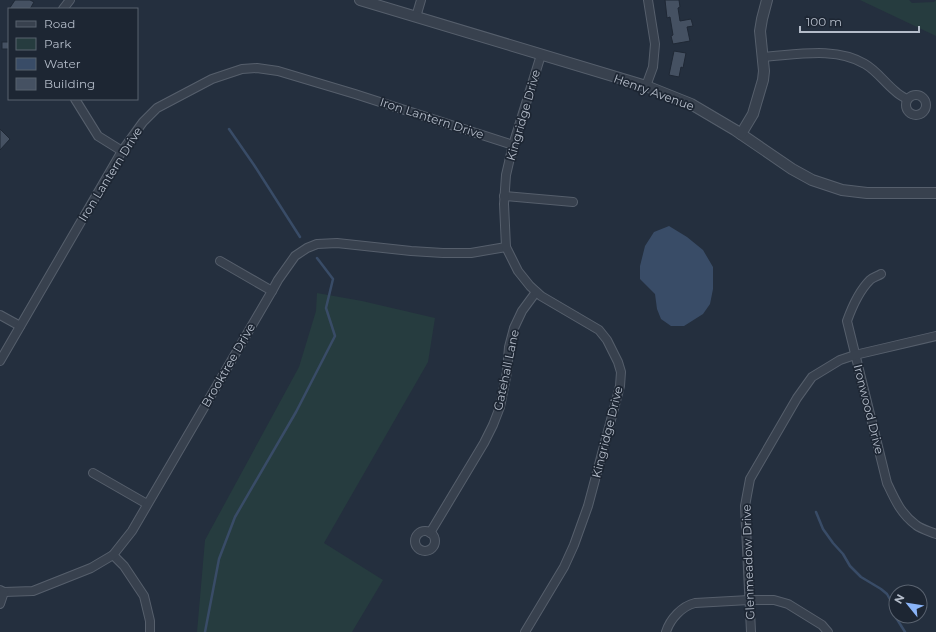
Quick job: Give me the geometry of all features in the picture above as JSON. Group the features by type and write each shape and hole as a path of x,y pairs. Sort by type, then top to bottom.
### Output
{"street":[{"path":"64,8 70,0"},
{"name":"Henry Avenue","path":"360,0 646,86 691,104 741,134 792,169 812,180 842,190 867,193 936,193"},
{"path":"416,18 421,0"},
{"path":"646,86 653,66 655,44 648,0"},
{"path":"741,134 753,114 763,80 764,71 760,31 767,0"},
{"path":"763,57 814,52 845,55 864,63 878,73 894,91 907,99"},
{"name":"Kingridge Drive","path":"525,632 564,567 574,545 588,506 620,386 618,362 607,340 599,330 536,292 518,271 506,247 504,196 506,175 513,145 541,55"},
{"name":"Iron Lantern Drive","path":"0,361 122,151 143,122 157,108 212,79 242,69 257,68 278,72 355,94 513,145"},
{"path":"76,100 98,136 122,151"},
{"path":"504,196 573,202"},
{"name":"Brooktree Drive","path":"2,591 33,590 91,568 113,555 132,531 278,280 295,256 307,248 317,244 337,243 411,251 471,253 506,247"},
{"path":"220,261 272,291"},
{"name":"Ironwood Drive","path":"881,274 871,279 862,290 853,305 847,321 887,483 897,505 907,517 917,526 936,534"},
{"name":"Gatehall Lane","path":"430,533 484,443 493,425 500,407 507,372 509,347 514,328 522,311 536,292"},
{"path":"0,314 20,326"},
{"name":"Glenmeadow Drive","path":"751,632 745,506 750,479 797,398 812,377 840,360 855,355 936,336"},
{"path":"93,472 147,504"},
{"path":"113,555 124,566 144,596 150,621 150,632"},
{"path":"0,604 2,591"},
{"path":"666,632 681,609 688,605 695,603 749,600 774,600 788,604 822,625 828,632"}],"green space":[{"path":"860,0 909,0 912,3 934,2 936,0 936,36"},
{"path":"317,293 362,301 435,318 428,362 324,543 383,580 352,632 197,632 205,540 299,367 316,311"}],"water":[{"path":"669,226 687,237 703,250 713,267 713,289 710,304 703,314 684,326 671,326 661,319 657,309 655,294 640,279 640,266 645,246 654,232"}],"building":[{"path":"15,0 30,0 34,2 31,8 10,8"},
{"path":"665,0 679,0 680,7 678,8 680,21 691,19 693,26 687,27 690,41 673,44 670,17 667,18"},
{"path":"2,42 8,42 8,49 2,49"},
{"path":"674,51 686,53 683,68 681,67 679,77 669,75"},
{"path":"0,129 10,139 0,150"}],"waterway":[{"path":"229,129 300,237"},
{"path":"205,632 219,559 235,517 296,412 335,336 326,308 333,279 317,258"},
{"path":"816,512 823,529 843,554 850,566 861,577 887,594 891,601 895,616 905,632"}]}
